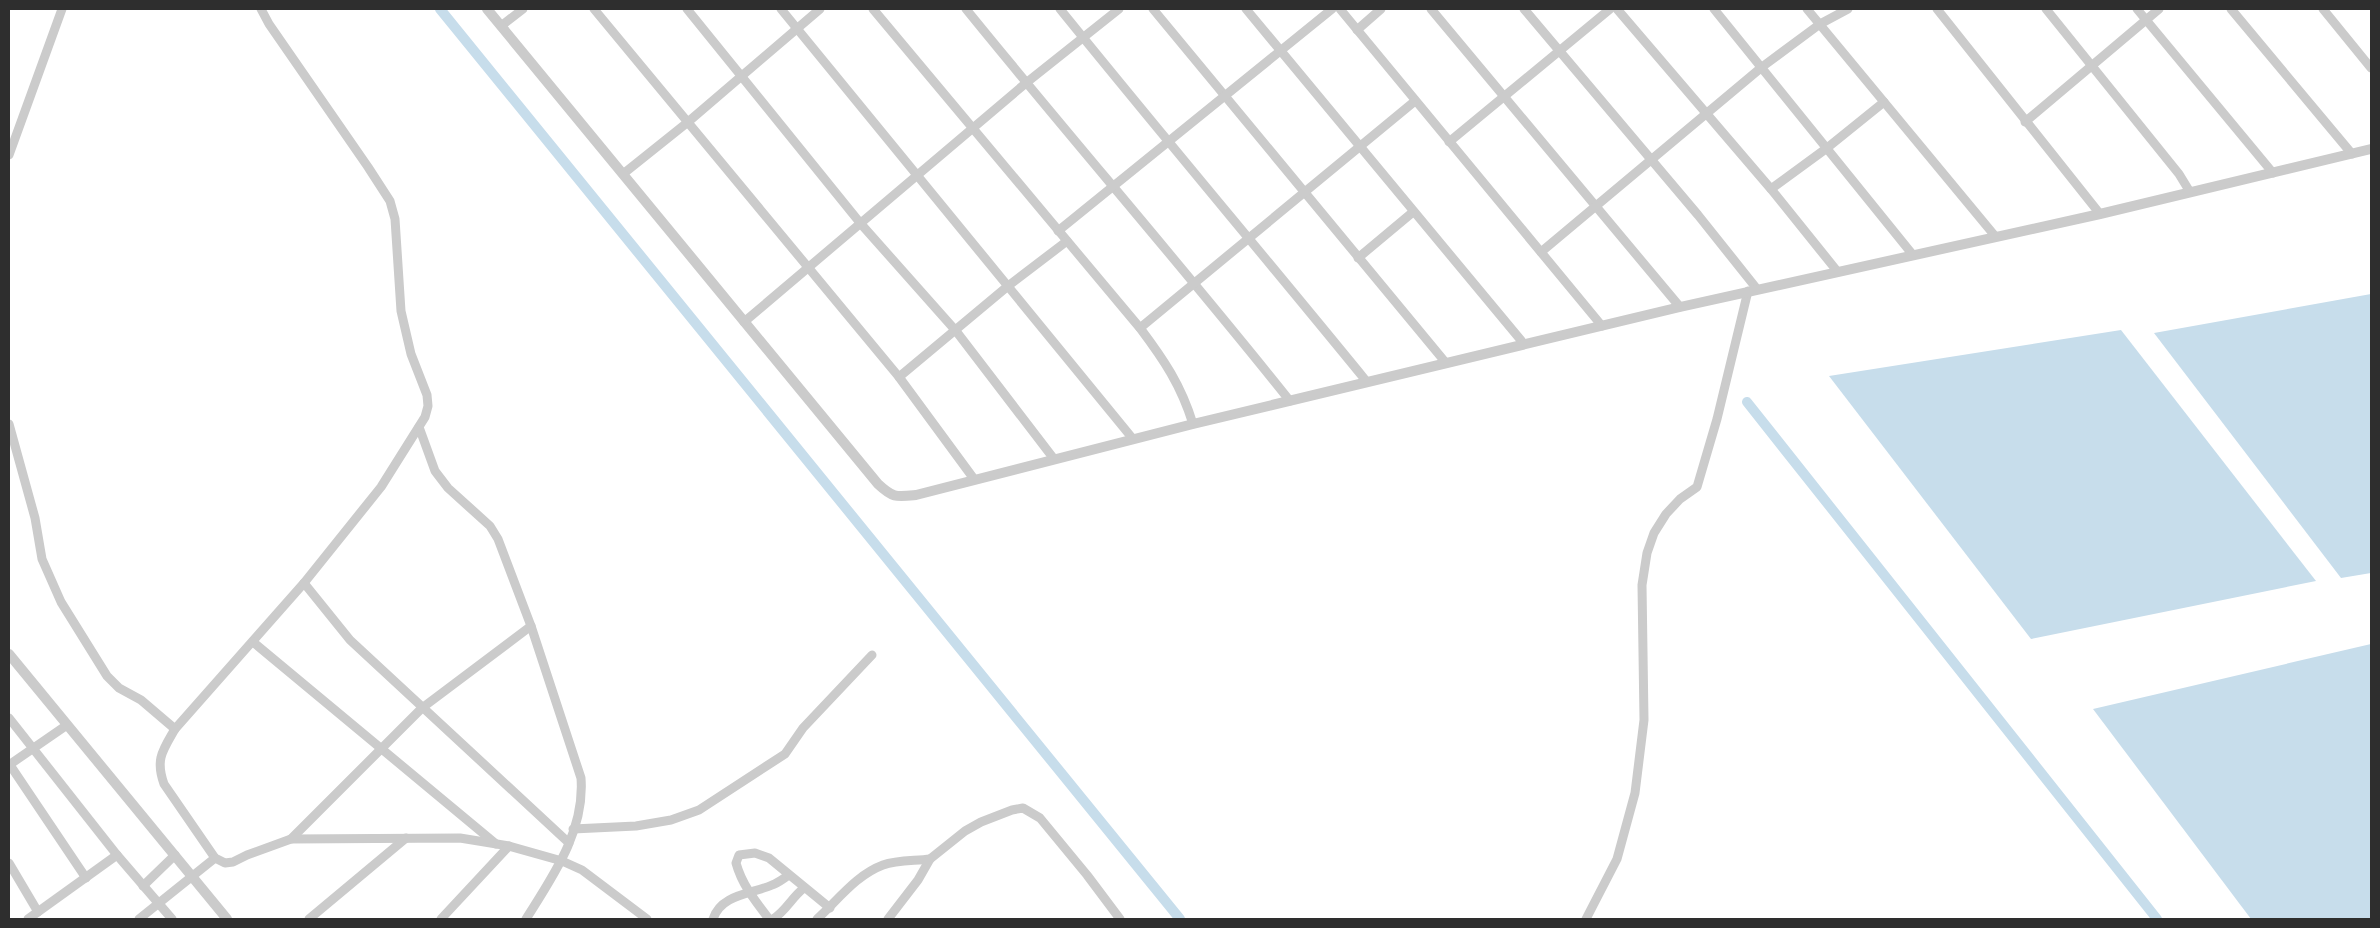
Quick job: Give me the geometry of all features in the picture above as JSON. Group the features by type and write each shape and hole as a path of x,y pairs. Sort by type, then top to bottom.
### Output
{"street":[{"path":"9,155 62,9"},
{"path":"261,9 269,24 390,201 395,219 401,311 411,354 426,395 426,411 419,427 381,487 304,583 176,729 160,755 159,770 174,800 214,858 225,863 233,862 291,839 460,838 509,846 562,860 582,870 636,916 647,919"},
{"path":"487,9 878,484 890,495 899,497 916,495 1193,424 1680,307 2100,214 2371,149"},
{"path":"501,26 523,9"},
{"path":"594,9 899,377 974,479"},
{"path":"687,9 861,224 956,331 1054,459"},
{"path":"781,9 1133,439"},
{"path":"623,174 688,122 820,9"},
{"path":"874,9 1140,328 1169,367 1193,424"},
{"path":"966,9 1113,188 1195,282 1290,401"},
{"path":"1060,9 1167,142 1249,237 1367,382"},
{"path":"744,322 808,266 973,130 1026,83 1119,9"},
{"path":"1153,9 1446,363"},
{"path":"1246,9 1524,344"},
{"path":"1058,231 1332,9"},
{"path":"1340,9 1602,326"},
{"path":"1357,30 1381,9"},
{"path":"1431,9 1505,95 1680,307"},
{"path":"1524,9 1650,159 1752,290"},
{"path":"1449,142 1558,50 1610,9"},
{"path":"1617,9 1771,189 1836,271"},
{"path":"1714,9 1913,255"},
{"path":"1807,9 1995,236"},
{"path":"1541,252 1762,67 1820,24 1848,9"},
{"path":"1937,9 2100,214"},
{"path":"2046,9 2094,66 2179,174 2190,192"},
{"path":"2137,9 2273,173"},
{"path":"2025,122 2094,66 2159,9"},
{"path":"2231,9 2352,154"},
{"path":"2322,9 2371,68"},
{"path":"1140,328 1415,101"},
{"path":"1771,189 1827,148 1884,102"},
{"path":"1358,258 1413,212"},
{"path":"899,377 1008,286 1067,241"},
{"path":"1586,919 1617,859 1635,793 1644,720 1642,585 1647,553 1654,534 1666,514 1680,499 1697,487 1752,290"},
{"path":"9,424 35,518 42,559 61,602 107,676 119,688 141,700 176,729"},
{"path":"419,427 435,471 448,488 490,526 498,540 531,626 581,778 582,796 569,843 562,860 526,919"},
{"path":"304,583 350,640 569,843"},
{"path":"291,839 422,708 531,626"},
{"path":"253,642 382,747 496,844"},
{"path":"9,654 227,919"},
{"path":"573,829 650,824 688,816 699,810 785,754 803,728 872,654"},
{"path":"9,718 117,855 172,919"},
{"path":"67,725 9,765 86,878"},
{"path":"888,919 918,880 930,859 965,831 981,822 1012,810 1023,808 1040,818 1120,919"},
{"path":"309,919 406,838"},
{"path":"441,919 509,846"},
{"path":"804,888 797,893 784,911 771,919 748,891 736,863 739,855 744,853 763,855 830,908"},
{"path":"28,919 117,855"},
{"path":"143,886 175,855"},
{"path":"139,919 214,858"},
{"path":"817,919 847,889 876,868 885,864 930,859"},
{"path":"9,862 38,912"},
{"path":"714,919 726,902 748,891 772,885 789,875"}],"water":[{"path":"2371,294 2371,573 2341,578 2154,333"},
{"path":"2121,330 2316,581 2031,639 1829,376"},
{"path":"2371,644 2371,919 2251,919 2093,709"}],"waterway":[{"path":"440,9 1180,919"},
{"path":"1747,402 2157,919"}]}
